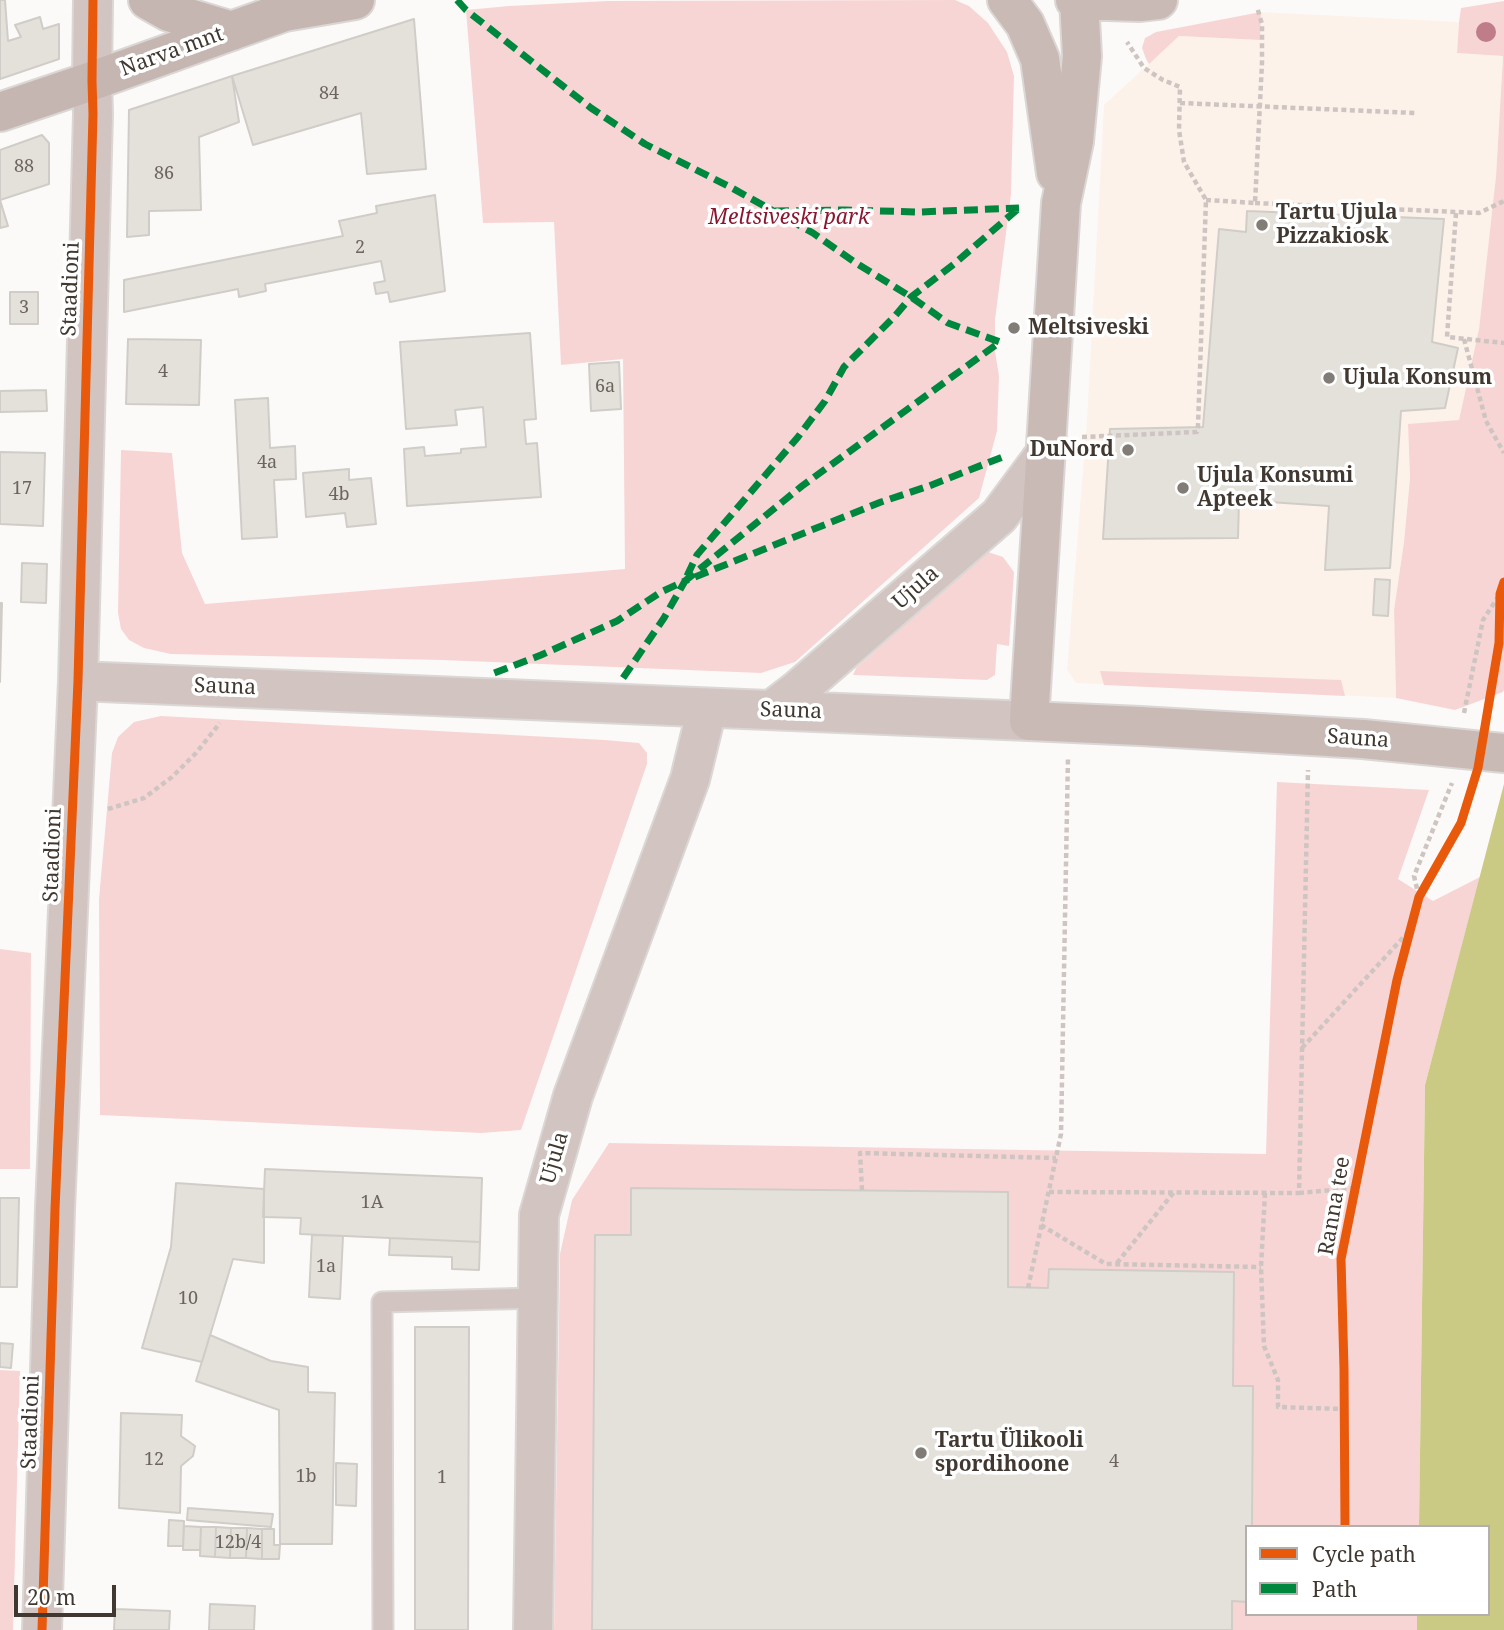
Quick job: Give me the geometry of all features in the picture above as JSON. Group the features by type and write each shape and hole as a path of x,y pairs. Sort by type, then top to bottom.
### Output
{"highway":[{"path":"148,0 169,12 232,31"},
{"name":"Narva mnt","path":"0,112 232,31 292,6 355,0"}],"street":[{"name":"Staadioni","path":"41,1630 78,681 93,114 93,0"},
{"path":"1007,0 1025,24 1040,59 1061,203"},
{"path":"1028,721 1061,203 1074,141 1082,56 1078,0 1158,0"},
{"name":"Ujula","path":"772,710 999,516 1045,454"},
{"name":"Sauna","path":"78,681 1308,735 1504,753"},
{"name":"Ujula","path":"533,1630 539,1215 573,1096 690,779 708,709"}],"lane":[{"path":"383,1630 382,1302 538,1298"}],"path":[{"path":"1255,203 1262,63 1262,24 1257,7"},
{"path":"1082,437 1196,432 1206,200 1185,162 1179,130 1180,87 1144,68 1127,43"},
{"path":"1180,103 1415,113"},
{"path":"1206,200 1456,213 1479,213 1504,201"},
{"path":"1456,213 1447,337 1504,343"},
{"path":"1464,339 1486,421 1504,453"},
{"path":"1419,897 1415,876 1460,749 1483,620 1500,594 1504,582"},
{"path":"1499,619 1500,594"},
{"path":"72,810 103,810 144,798 172,777 222,721"},
{"path":"1028,1288 1061,1134 1068,752"},
{"path":"1300,1193 1308,762"},
{"path":"1416,908 1425,887"},
{"path":"1404,955 1413,919"},
{"path":"1303,1048 1410,930"},
{"path":"862,1190 860,1153 1056,1158"},
{"path":"1049,1192 1300,1193 1355,1188"},
{"path":"1116,1264 1174,1192"},
{"path":"1265,1193 1261,1267 1264,1346 1278,1380 1278,1407 1344,1409"},
{"path":"1041,1225 1106,1264 1261,1267"},
{"path":"1344,1396 1344,1422"}],"shaded area":[{"path":"1261,12 1459,22 1457,53 1503,56 1496,176 1479,329 1459,420 1408,425 1410,478 1394,610 1396,698 1076,683 1067,670 1087,420 1104,105 1179,36 1259,40"},
{"path":"1504,784 1504,1630 1417,1630 1417,1616 1490,1616 1490,1525 1419,1525 1425,1085"}],"green space":[{"name":"Meltsiveski park","path":"955,0 969,6 988,23 1007,52 1014,76 1011,194 995,320 995,351 999,376 997,431 979,498 795,662 761,673 442,660 171,654 144,648 129,640 121,629 118,613 121,450 172,453 182,553 205,604 625,569 623,359 561,365 554,222 483,223 466,10 608,1"},
{"path":"1504,1 1504,690 1455,710 1396,698 1394,610 1410,478 1408,424 1459,420 1479,329 1496,176 1503,56 1457,53 1461,8"},
{"path":"1261,12 1260,40 1179,36 1149,64 1142,48 1145,38 1156,32"},
{"path":"988,552 1003,557 1014,572 1009,646 997,644 995,675 987,680 853,675 856,668"},
{"path":"1100,671 1341,680 1345,696 1104,685"},
{"path":"161,716 639,743 647,753 647,764 521,1130 481,1133 100,1115 99,899 112,753 118,737 134,722"},
{"name":"Tartu Ülikooli spordihoone","path":"1277,782 1429,790 1398,879 1433,901 1480,877 1425,1085 1419,1525 1245,1525 1245,1616 1417,1616 1417,1630 554,1630 560,1254 572,1200 609,1143 1266,1154"},
{"path":"0,949 31,953 30,1169 0,1169"},
{"path":"0,1370 20,1371 13,1630 0,1630"}],"building":[{"path":"0,0 5,0 8,41 21,37 15,25 40,17 43,29 59,24 59,59 0,79"},
{"path":"414,19 426,169 367,174 361,113 253,145 232,76"},
{"path":"232,76 239,122 199,137 201,210 149,211 149,235 127,237 129,110"},
{"path":"42,135 49,143 49,184 0,200 0,150"},
{"path":"435,195 445,291 390,302 388,292 376,294 374,283 385,281 381,261 265,284 266,291 239,297 238,289 124,312 124,280 343,236 339,221 377,213 376,206"},
{"path":"0,200 8,226 0,228"},
{"name":"Ujula Konsum","path":"1247,211 1444,219 1432,342 1458,348 1445,408 1401,411 1390,568 1325,570 1329,506 1239,500 1238,538 1103,539 1110,429 1203,427 1219,229 1246,232"},
{"path":"10,292 38,292 38,324 10,324"},
{"path":"530,333 536,419 524,420 526,444 537,443 541,497 407,506 404,449 424,447 425,456 461,453 461,449 486,447 483,407 455,410 457,425 406,429 400,342"},
{"path":"128,339 201,340 199,405 126,404"},
{"path":"619,362 621,409 591,411 589,364"},
{"path":"46,390 47,411 0,412 0,391"},
{"path":"268,398 270,448 295,446 296,479 274,480 277,537 242,539 235,400"},
{"path":"0,452 45,453 43,526 0,524"},
{"path":"349,469 349,480 371,478 376,524 347,527 345,513 306,517 303,473"},
{"path":"22,563 47,564 46,603 21,602"},
{"path":"1375,579 1390,580 1388,616 1373,615"},
{"path":"0,603 2,603 0,682"},
{"path":"265,1169 482,1178 480,1242 300,1234 301,1218 263,1217"},
{"path":"176,1183 264,1189 264,1263 233,1259 202,1362 142,1348 171,1247"},
{"name":"Tartu Ülikooli spordihoone","path":"631,1188 1008,1192 1008,1287 1048,1288 1049,1269 1234,1272 1233,1386 1253,1386 1252,1525 1245,1525 1245,1602 1232,1601 1232,1630 592,1630 595,1235 631,1235"},
{"path":"0,1198 19,1198 17,1287 0,1287"},
{"path":"312,1235 343,1236 340,1299 309,1297"},
{"path":"390,1238 480,1242 479,1270 452,1269 452,1257 389,1255"},
{"path":"415,1327 469,1327 468,1630 415,1630"},
{"path":"210,1335 271,1361 308,1367 308,1392 335,1393 332,1544 280,1544 279,1410 196,1381"},
{"path":"0,1343 13,1344 11,1368 0,1367"},
{"path":"121,1413 182,1415 181,1436 195,1446 193,1456 181,1466 180,1513 119,1508"},
{"path":"336,1463 357,1464 356,1506 336,1505"},
{"path":"188,1508 273,1514 271,1527 187,1520"},
{"path":"169,1520 184,1521 183,1546 168,1546"},
{"path":"184,1526 201,1527 200,1550 183,1550"},
{"path":"201,1527 216,1527 215,1557 200,1556"},
{"path":"216,1527 231,1528 230,1558 215,1557"},
{"path":"231,1528 247,1528 246,1558 230,1558"},
{"path":"247,1528 262,1529 262,1559 246,1558"},
{"path":"262,1529 274,1529 274,1545 280,1545 279,1559 262,1559"},
{"path":"210,1604 255,1606 254,1630 209,1630"},
{"path":"115,1609 170,1611 169,1630 114,1630"}],"marked path":[{"path":"457,0 466,10 591,108 645,144 813,233 948,323 1000,342 802,486 685,581 661,592 617,621 492,674"},
{"path":"775,211 919,212 1019,208"},
{"path":"687,576 697,555 798,437 825,401 844,367 911,297 1019,208"},
{"path":"623,678 664,618 685,581 881,502 1005,456"}],"cycle path":[{"path":"42,1630 55,1209 78,681 93,114 93,0"},
{"name":"Ranna tee","path":"1345,1525 1341,1259 1397,980 1419,897 1461,823 1478,768 1499,643 1500,594 1504,582"}],"place":[{"name":"Tartu Ujula Pizzakiosk","path":"1262,225"},
{"name":"Meltsiveski","path":"1014,328"},
{"name":"Ujula Konsum","path":"1329,378"},
{"name":"DuNord","path":"1128,450"},
{"name":"Ujula Konsumi Apteek","path":"1183,488"},
{"name":"Tartu Ülikooli spordihoone","path":"921,1453"}]}
